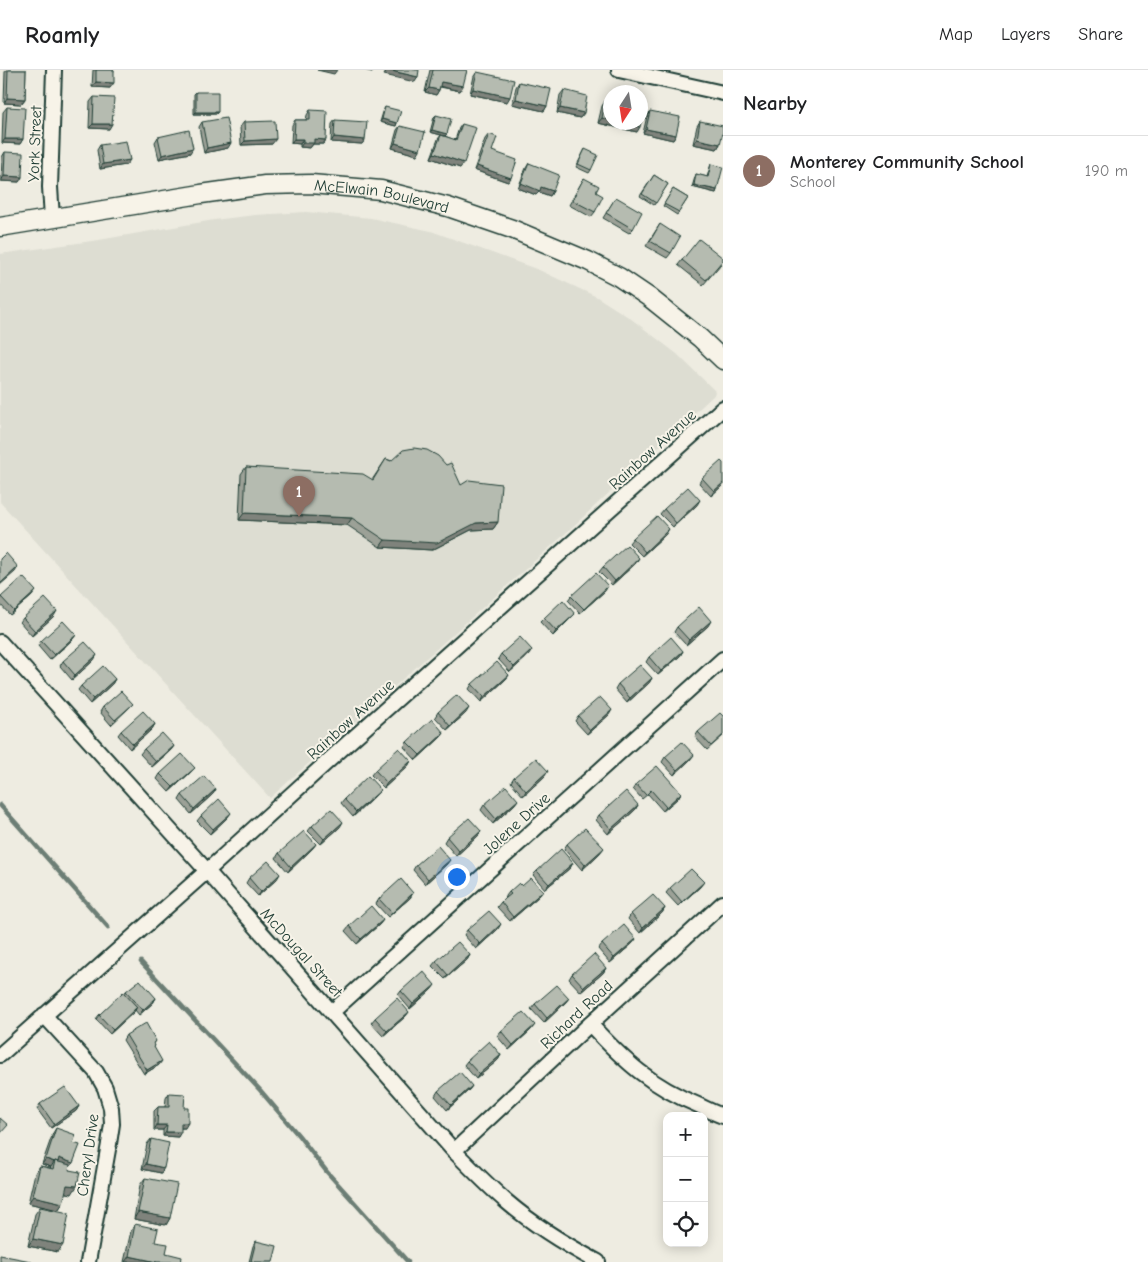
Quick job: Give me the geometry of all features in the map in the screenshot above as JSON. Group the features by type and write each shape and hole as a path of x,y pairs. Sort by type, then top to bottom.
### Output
{"street":[{"name":"York Street","path":"52,218 50,187 54,70"},
{"path":"619,70 723,93"},
{"name":"McElwain Boulevard","path":"0,227 265,185 311,184 373,189 448,208 512,229 588,261 619,277 650,298 700,338 723,360"},
{"name":"Rainbow Avenue","path":"0,1055 207,872 348,743 723,408"},
{"name":"McDougal Street","path":"0,642 454,1151 490,1187 530,1220 598,1262"},
{"name":"Jolene Drive","path":"332,1012 723,659"},
{"name":"Richard Road","path":"454,1151 723,903"},
{"name":"Cheryl Drive","path":"44,1015 96,1072 105,1088 111,1108 112,1124 88,1262"},
{"path":"590,1024 614,1050 639,1072 662,1088 723,1116"}],"shaded area":[{"path":"306,212 371,218 431,231 539,270 597,297 630,318 677,354 715,391 714,395 566,533 270,798 0,502 0,254 99,240 214,220"}],"building":[{"path":"8,70 26,70 25,99 7,98"},
{"path":"96,70 114,70 114,83 96,82"},
{"path":"388,70 419,70 418,77"},
{"path":"433,70 467,70 463,86 441,82 439,90 429,88"},
{"path":"477,72 514,80 510,97 473,89"},
{"path":"519,82 551,89 547,106 516,99"},
{"path":"564,90 587,96 584,113 560,108"},
{"path":"196,92 218,92 218,112 196,112"},
{"path":"94,97 114,98 112,124 93,124"},
{"path":"7,107 25,108 23,139 5,139"},
{"path":"385,107 401,111 397,123 382,119"},
{"path":"310,110 327,111 326,140 314,139 314,143 303,143 303,139 294,139 295,120 310,120"},
{"path":"650,111 680,117 676,135 648,129"},
{"path":"436,115 451,119 447,134 432,130"},
{"path":"226,118 231,143 207,148 202,122"},
{"path":"335,120 367,122 365,140 334,137"},
{"path":"275,121 276,139 245,141 244,122"},
{"path":"700,121 723,126 720,144 697,139"},
{"path":"462,124 476,128 464,163 434,153 441,135 456,140"},
{"path":"400,126 425,132 420,150 395,143"},
{"path":"189,130 193,148 162,155 158,137"},
{"path":"489,134 497,137 492,151 517,160 511,178 477,166"},
{"path":"126,141 130,160 103,164 100,145"},
{"path":"585,149 598,155 591,170 578,164"},
{"path":"5,152 23,153 22,177 4,176"},
{"path":"529,163 559,175 553,191 541,187 540,191 521,183"},
{"path":"711,164 723,167 717,190 694,185 696,174 708,177"},
{"path":"654,175 668,184 656,203 642,194"},
{"path":"584,178 599,186 596,192 603,196 595,212 572,200"},
{"path":"673,189 688,198 679,212 664,204"},
{"path":"616,197 642,212 633,229 606,213"},
{"path":"660,224 680,237 671,253 650,241"},
{"path":"699,239 723,258 706,280 682,260"},
{"path":"414,448 427,450 438,456 446,465 451,463 461,485 469,480 501,484 498,522 476,523 437,543 385,540 352,518 244,513 246,467 363,474 373,480 386,459 391,461 403,450"},
{"path":"721,461 723,463 723,483 714,491 702,478"},
{"path":"688,487 700,500 676,523 664,509"},
{"path":"657,516 669,529 645,552 633,538"},
{"path":"627,545 639,558 615,581 603,567"},
{"path":"6,553 18,567 0,584 0,559"},
{"path":"596,573 608,586 584,609 571,596"},
{"path":"23,577 36,591 14,611 1,597"},
{"path":"45,598 57,611 35,631 23,618"},
{"path":"563,600 575,614 556,631 544,618"},
{"path":"699,607 711,621 689,640 677,627"},
{"path":"63,621 76,635 54,655 41,641"},
{"path":"520,637 532,650 514,667 501,654"},
{"path":"671,637 683,651 661,671 649,657"},
{"path":"85,642 97,655 75,675 63,661"},
{"path":"497,662 509,675 484,697 472,684"},
{"path":"640,665 652,678 630,698 618,684"},
{"path":"103,666 115,679 93,699 81,686"},
{"path":"121,691 133,704 115,720 103,707"},
{"path":"457,695 469,708 450,726 438,712"},
{"path":"600,697 612,710 590,730 578,716"},
{"path":"143,711 155,724 133,744 121,731"},
{"path":"720,713 723,716 723,735 711,746 698,732"},
{"path":"432,719 444,733 420,755 407,742"},
{"path":"162,733 174,746 156,762 144,749"},
{"path":"682,742 694,755 677,770 665,757"},
{"path":"399,748 411,761 387,783 375,770"},
{"path":"182,754 195,768 173,787 160,774"},
{"path":"536,758 548,771 526,791 514,777"},
{"path":"657,766 681,793 666,807 651,790 646,795 636,784"},
{"path":"204,776 216,789 194,809 182,795"},
{"path":"368,776 381,790 356,812 344,799"},
{"path":"506,786 518,800 496,819 484,805"},
{"path":"626,791 638,805 611,829 599,815"},
{"path":"219,799 231,813 213,829 201,816"},
{"path":"331,809 343,822 324,839 312,826"},
{"path":"469,818 481,831 459,851 447,837"},
{"path":"585,828 604,848 585,865 567,844"},
{"path":"304,831 316,844 291,867 279,853"},
{"path":"438,846 450,860 428,879 416,865"},
{"path":"561,849 573,863 549,884 537,871"},
{"path":"268,861 280,874 261,892 249,878"},
{"path":"691,869 704,882 682,902 670,888"},
{"path":"531,878 543,891 513,917 501,902 511,894 509,892 519,883 522,886"},
{"path":"401,879 413,893 392,913 379,899"},
{"path":"653,895 665,908 643,928 631,914"},
{"path":"371,906 383,920 361,939 349,926"},
{"path":"489,911 501,924 480,944 467,930"},
{"path":"624,925 636,939 614,958 602,944"},
{"path":"458,942 470,955 448,975 436,961"},
{"path":"594,954 606,968 584,987 572,974"},
{"path":"423,971 435,985 413,1004 401,991"},
{"path":"140,980 156,998 143,1010 126,991"},
{"path":"557,985 569,998 547,1018 535,1004"},
{"path":"123,992 137,1007 113,1030 99,1015"},
{"path":"397,998 409,1012 387,1031 375,1018"},
{"path":"523,1012 535,1025 513,1045 501,1031"},
{"path":"146,1023 156,1041 153,1043 154,1047 162,1061 147,1070 126,1035"},
{"path":"489,1041 501,1055 479,1074 467,1061"},
{"path":"460,1072 472,1086 451,1105 438,1091"},
{"path":"65,1087 79,1106 54,1124 40,1104"},
{"path":"169,1093 185,1094 184,1108 188,1108 188,1123 181,1123 181,1132 166,1132 167,1125 157,1125 158,1107 169,1107"},
{"path":"0,1118 8,1125 0,1134"},
{"path":"56,1128 76,1135 73,1143 80,1145 73,1163 59,1158 58,1162 46,1159"},
{"path":"151,1139 169,1143 164,1168 146,1164"},
{"path":"55,1161 70,1165 69,1170 80,1172 77,1186 67,1185 63,1203 33,1196 40,1166 53,1169"},
{"path":"145,1178 177,1184 170,1218 138,1212"},
{"path":"40,1207 69,1213 63,1245 33,1239"},
{"path":"135,1224 158,1229 155,1242 168,1244 166,1253 182,1257 181,1262 157,1262 129,1256"},
{"path":"256,1241 277,1246 273,1262 251,1261"},
{"path":"0,1255 31,1261 31,1262 0,1262"}],"waterway":[{"path":"0,805 108,927"},
{"path":"141,962 260,1090 327,1172 408,1262"}],"place":[{"name":"Monterey Community School","path":"299,517"}]}
